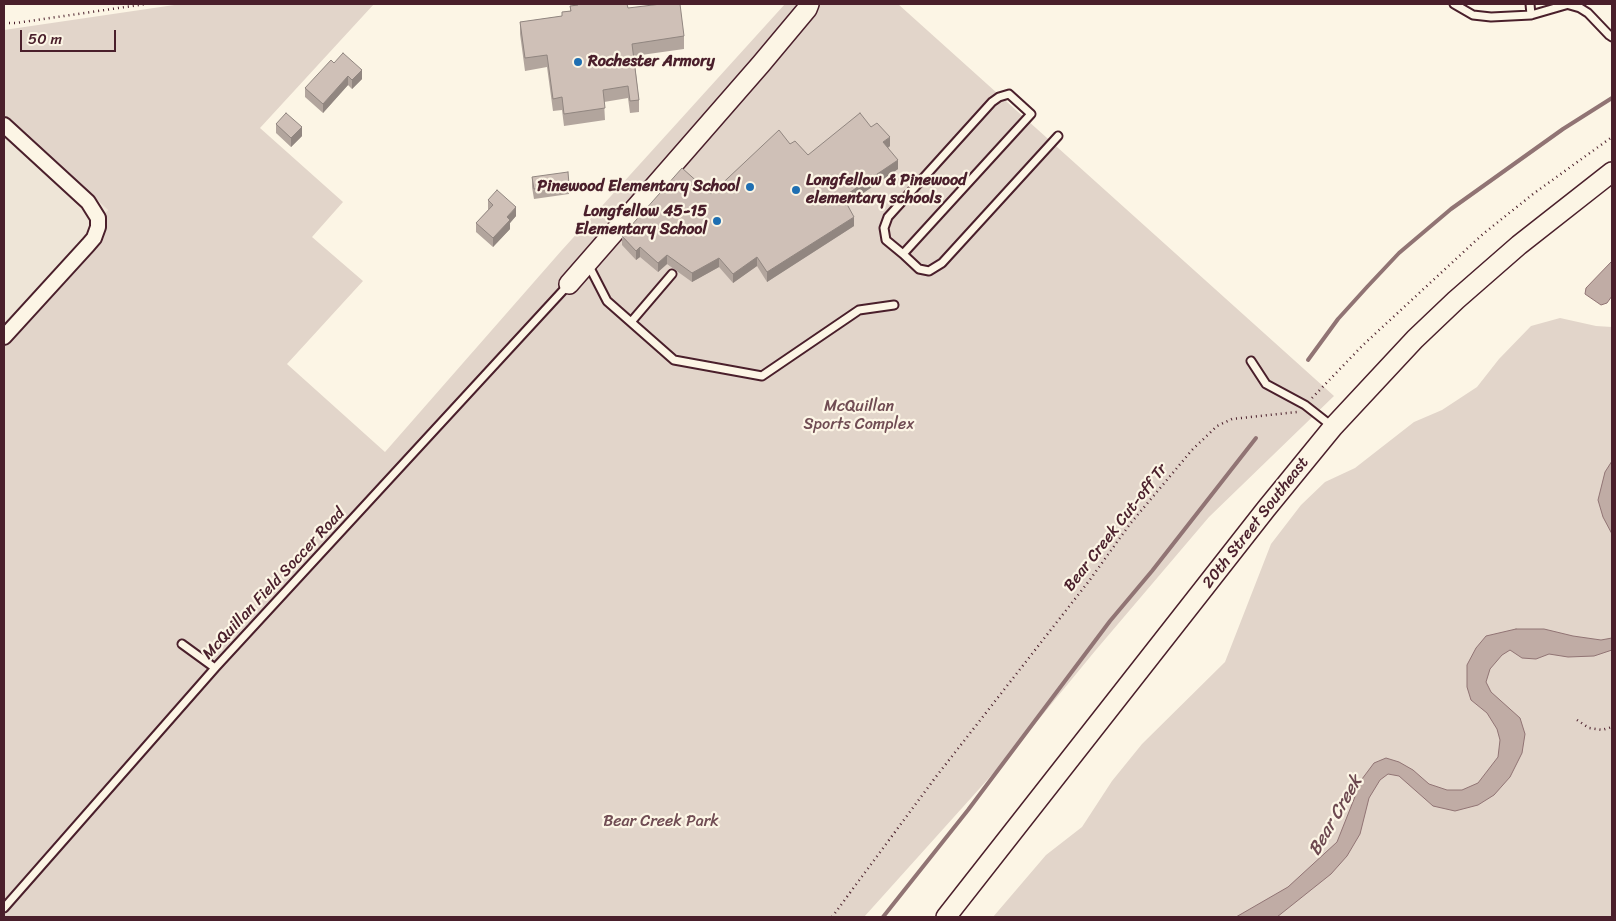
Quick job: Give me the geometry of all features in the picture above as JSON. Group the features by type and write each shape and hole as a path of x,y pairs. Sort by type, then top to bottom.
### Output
{"street":[{"path":"569,284 761,64 807,9 809,4"},
{"path":"4,125 88,202 98,218 98,227 94,238 4,337"},
{"name":"20th Street Southeast","path":"946,917 1266,509 1333,427 1403,352 1456,300 1518,245 1612,172"}],"lane":[{"path":"1454,4 1473,15 1491,17 1531,15 1568,4 1588,13 1612,36"},
{"path":"1530,4 1531,15"},
{"path":"903,254 1030,114 1009,94 999,97 992,102 888,217 884,228 886,240 919,269 930,271 942,263 1058,136"},
{"path":"587,263 607,301 674,360 762,376 859,310 894,304"},
{"path":"631,322 672,274"},
{"name":"McQuillan Field Soccer Road","path":"4,908 215,668 569,284"},
{"path":"1251,361 1266,384 1305,405 1333,427"},
{"path":"182,644 215,668"}],"path":[{"path":"4,23 16,23 146,4"},
{"name":"Bear Creek Cut-off Tr","path":"832,917 935,778 1089,582 1130,524 1192,450 1216,426 1232,419 1296,413 1363,345 1483,234 1533,194 1612,137"},
{"path":"1576,720 1589,728 1602,730 1612,727"}],"shaded area":[{"path":"4,115 108,210 4,326"},
{"path":"1612,261 1612,296 1607,303 1601,305 1585,294 1586,288"},
{"path":"1612,461 1612,534 1603,517 1598,500 1605,472"},
{"path":"1516,629 1544,629 1601,640 1612,638 1612,650 1594,656 1568,657 1549,654 1536,659 1522,658 1510,650 1502,655 1490,669 1486,682 1491,692 1520,718 1525,734 1522,753 1510,777 1494,795 1478,805 1455,811 1433,806 1399,776 1388,774 1380,780 1369,798 1360,834 1347,856 1331,874 1277,917 1236,917 1288,887 1337,842 1362,779 1374,763 1386,758 1399,762 1413,770 1429,784 1447,790 1462,790 1478,783 1498,757 1500,740 1497,729 1487,713 1471,700 1467,687 1467,665 1476,648 1486,636"}],"green space":[{"name":"McQuillan Sports Complex","path":"181,4 374,4 260,128 343,202 312,237 363,281 287,364 385,452 562,250 785,4 898,4 1334,396 1209,517 1007,758 864,917 4,917 4,326 108,210 4,115 4,30"},
{"path":"1560,318 1596,326 1612,327 1612,917 993,917 1046,855 1082,827 1112,781 1142,744 1225,662 1271,544 1301,505 1325,482 1355,468 1414,422 1442,410 1477,387 1499,359 1531,326"}],"building":[{"name":"Rochester Armory","path":"578,4 627,4 628,8 680,4 684,36 632,44 639,100 630,101 628,86 603,90 605,108 564,114 562,97 553,99 547,55 525,58 520,22 562,16 562,12 571,11 570,6"},
{"path":"343,53 362,70 352,80 348,76 323,104 305,88 331,60 334,63"},
{"path":"286,113 302,127 291,138 276,124"},
{"name":"Longfellow & Pinewood elementary schools","path":"860,113 871,127 877,123 890,137 883,142 898,160 843,197 854,217 767,272 757,257 733,274 719,258 692,273 667,255 658,263 640,247 636,251 622,236 682,168 711,194 779,130 790,144 795,141 808,155"},
{"path":"568,172 569,184 534,189 532,177"},
{"path":"497,190 516,207 507,217 510,220 493,238 476,223 493,205 488,200"}],"waterway":[{"path":"1308,360 1338,319 1399,253 1451,209 1563,129 1612,98"},
{"path":"883,917 968,810 1110,621 1152,571 1256,438"}],"place":[{"name":"Rochester Armory","path":"578,62"},
{"name":"Pinewood Elementary School","path":"750,187"},
{"name":"Longfellow & Pinewood elementary schools","path":"796,190"},
{"name":"Longfellow 45-15 Elementary School","path":"717,221"}],"water label":[{"name":"Bear Creek","path":"1336,816"}],"park label":[{"name":"Bear Creek Park","path":"661,822"}]}
